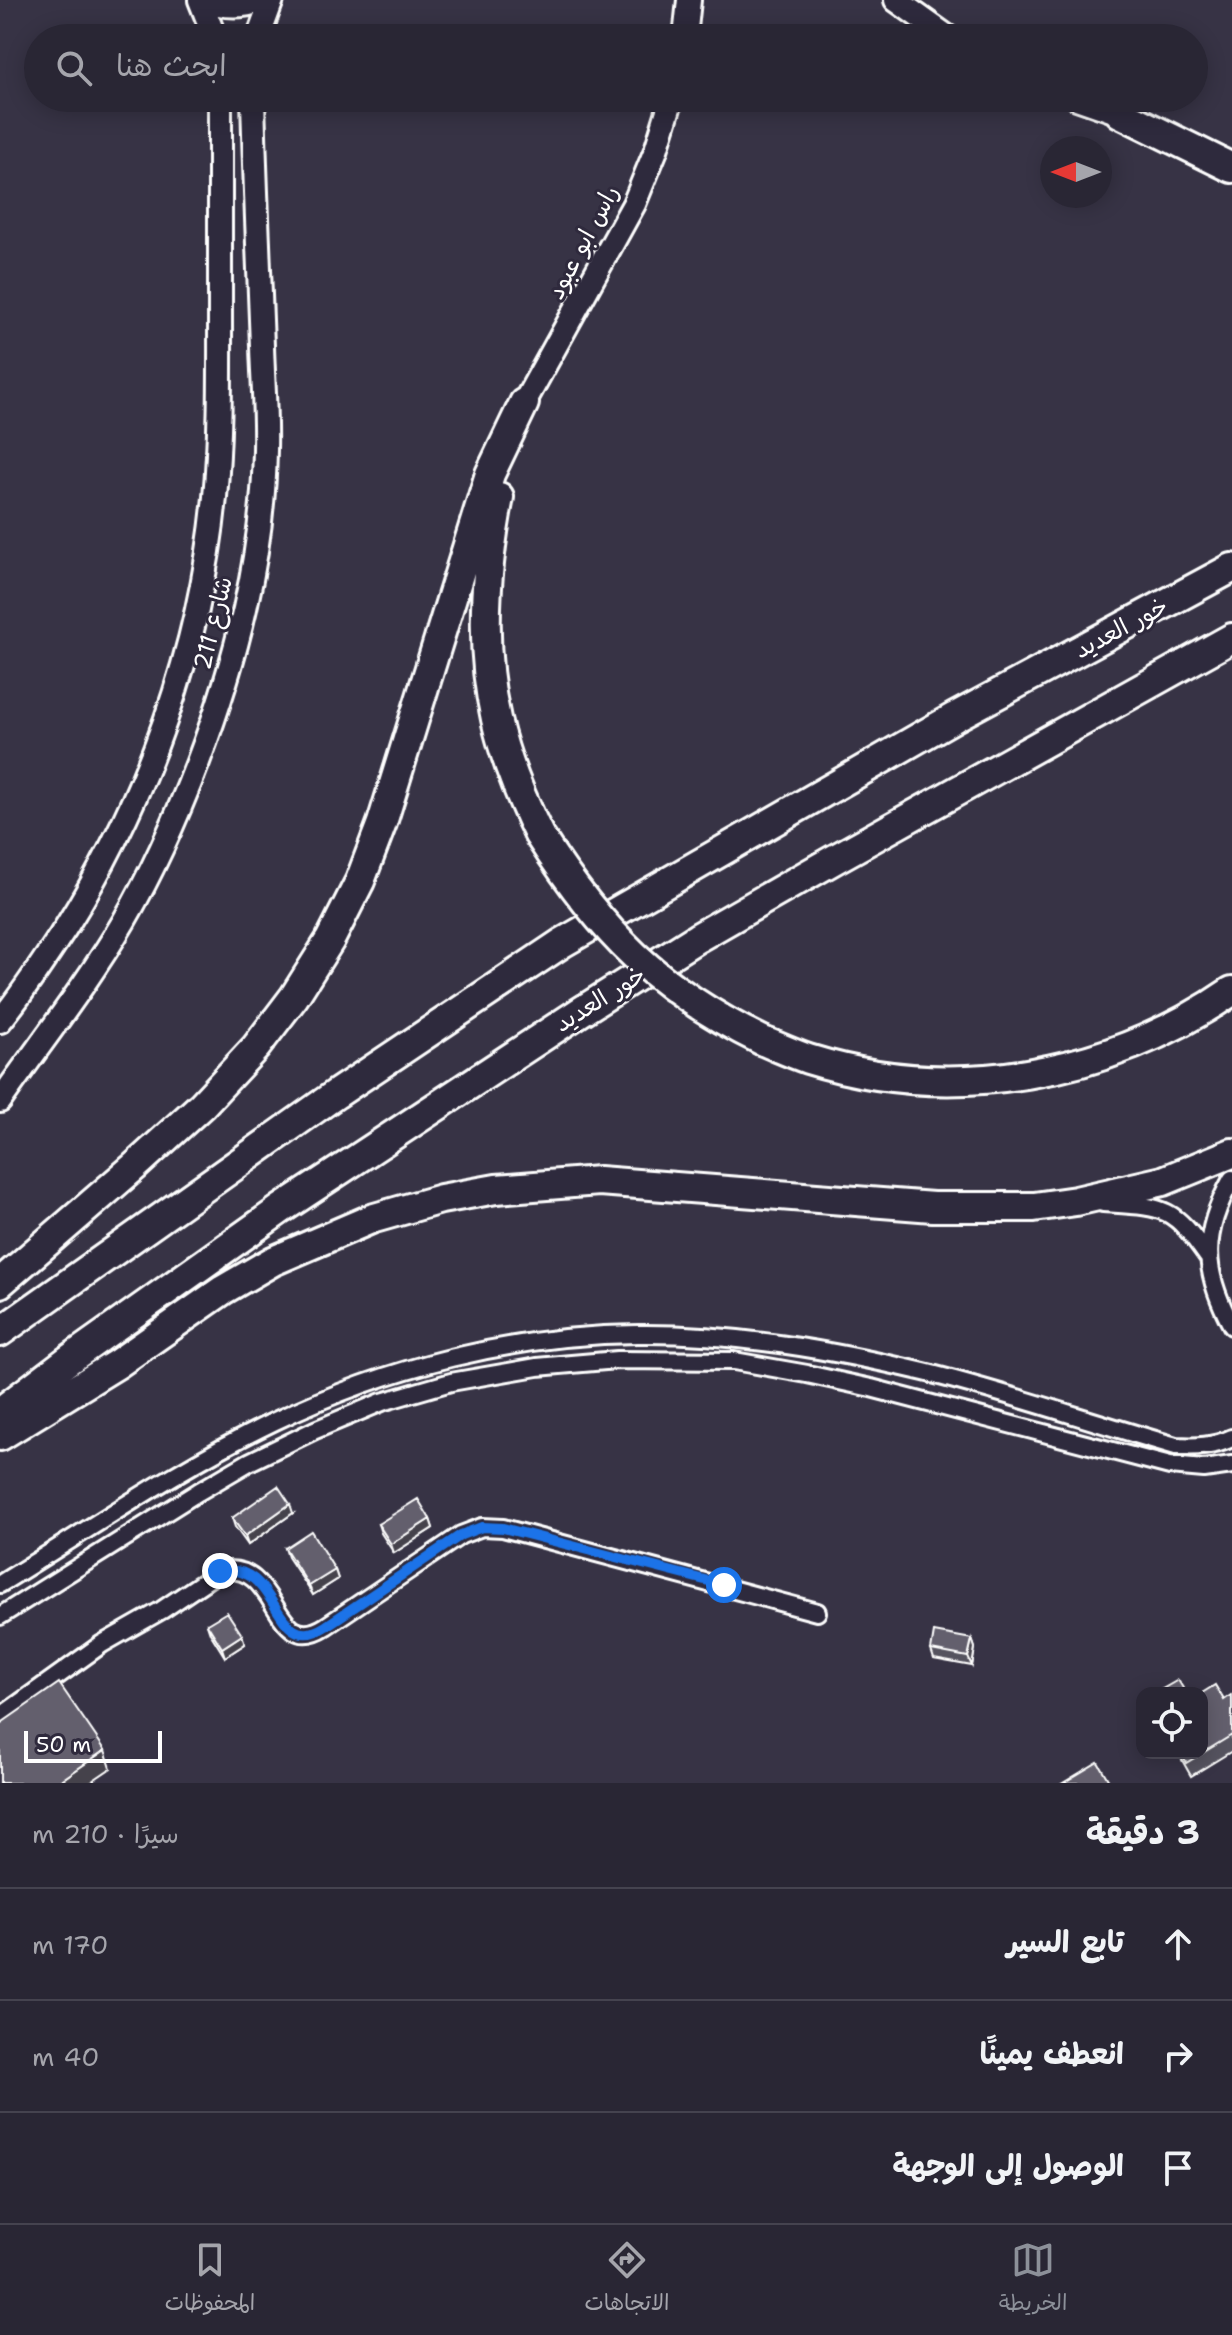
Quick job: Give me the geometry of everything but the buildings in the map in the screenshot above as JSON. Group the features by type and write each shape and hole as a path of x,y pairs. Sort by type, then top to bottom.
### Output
{"highway":[{"path":"1120,113 1232,146"},
{"path":"1120,113 1232,168"},
{"path":"524,403 489,550 486,600 488,663 496,717 510,769 539,835 566,878 622,945 659,979 694,1004 763,1041 809,1059 889,1076 951,1080 1004,1078 1108,1055 1201,1012 1232,991"},
{"path":"0,1283 202,1105 256,1047 294,997 330,940 360,881 382,823 490,474 524,403"},
{"name":"خور العديد","path":"0,1332 336,1094 562,943 955,717 1232,568"},
{"name":"خور العديد","path":"0,1412 281,1209 606,995 697,938 1232,638"},
{"path":"0,1436 117,1364 223,1290 273,1261 371,1219 441,1199 496,1189 599,1181 933,1207 1034,1207 1076,1201 1163,1181 1232,1153"}],"main road":[{"path":"203,0 237,7 263,0"},
{"path":"203,0 211,24"},
{"path":"263,24 272,0"},
{"path":"686,24 689,0"},
{"path":"896,0 929,24"},
{"name":"شارع 211","path":"0,1021 34,976 85,896 128,813 164,727 198,607 209,545 218,452 220,112"},
{"name":"شارع 211","path":"0,1101 75,998 147,879 192,776 238,640 250,593 265,450 253,112"},
{"name":"راس ابو عبود","path":"524,403 634,204 668,112"}],"street":[{"path":"1232,1179 1209,1232 1208,1257 1222,1306 1232,1326"},
{"path":"1076,1201 1150,1207 1167,1212 1180,1220 1208,1257"},
{"path":"0,1584 231,1443 287,1415 403,1371 479,1352 547,1340 653,1334 779,1344 925,1373 1176,1446 1203,1447 1232,1438"},
{"path":"0,1616 198,1492 249,1462 315,1430 382,1402 451,1382 537,1367 617,1360 734,1361 871,1388 1170,1466 1204,1469 1232,1465"},
{"path":"0,1717 102,1644 162,1610 220,1571 230,1569 251,1575 289,1627 298,1632 317,1632 461,1535 482,1527 503,1528 817,1612"}],"route":[{"path":"220,1571 241,1570 251,1575 289,1627 308,1633 317,1632 461,1535 482,1527 503,1528 724,1585"}]}
